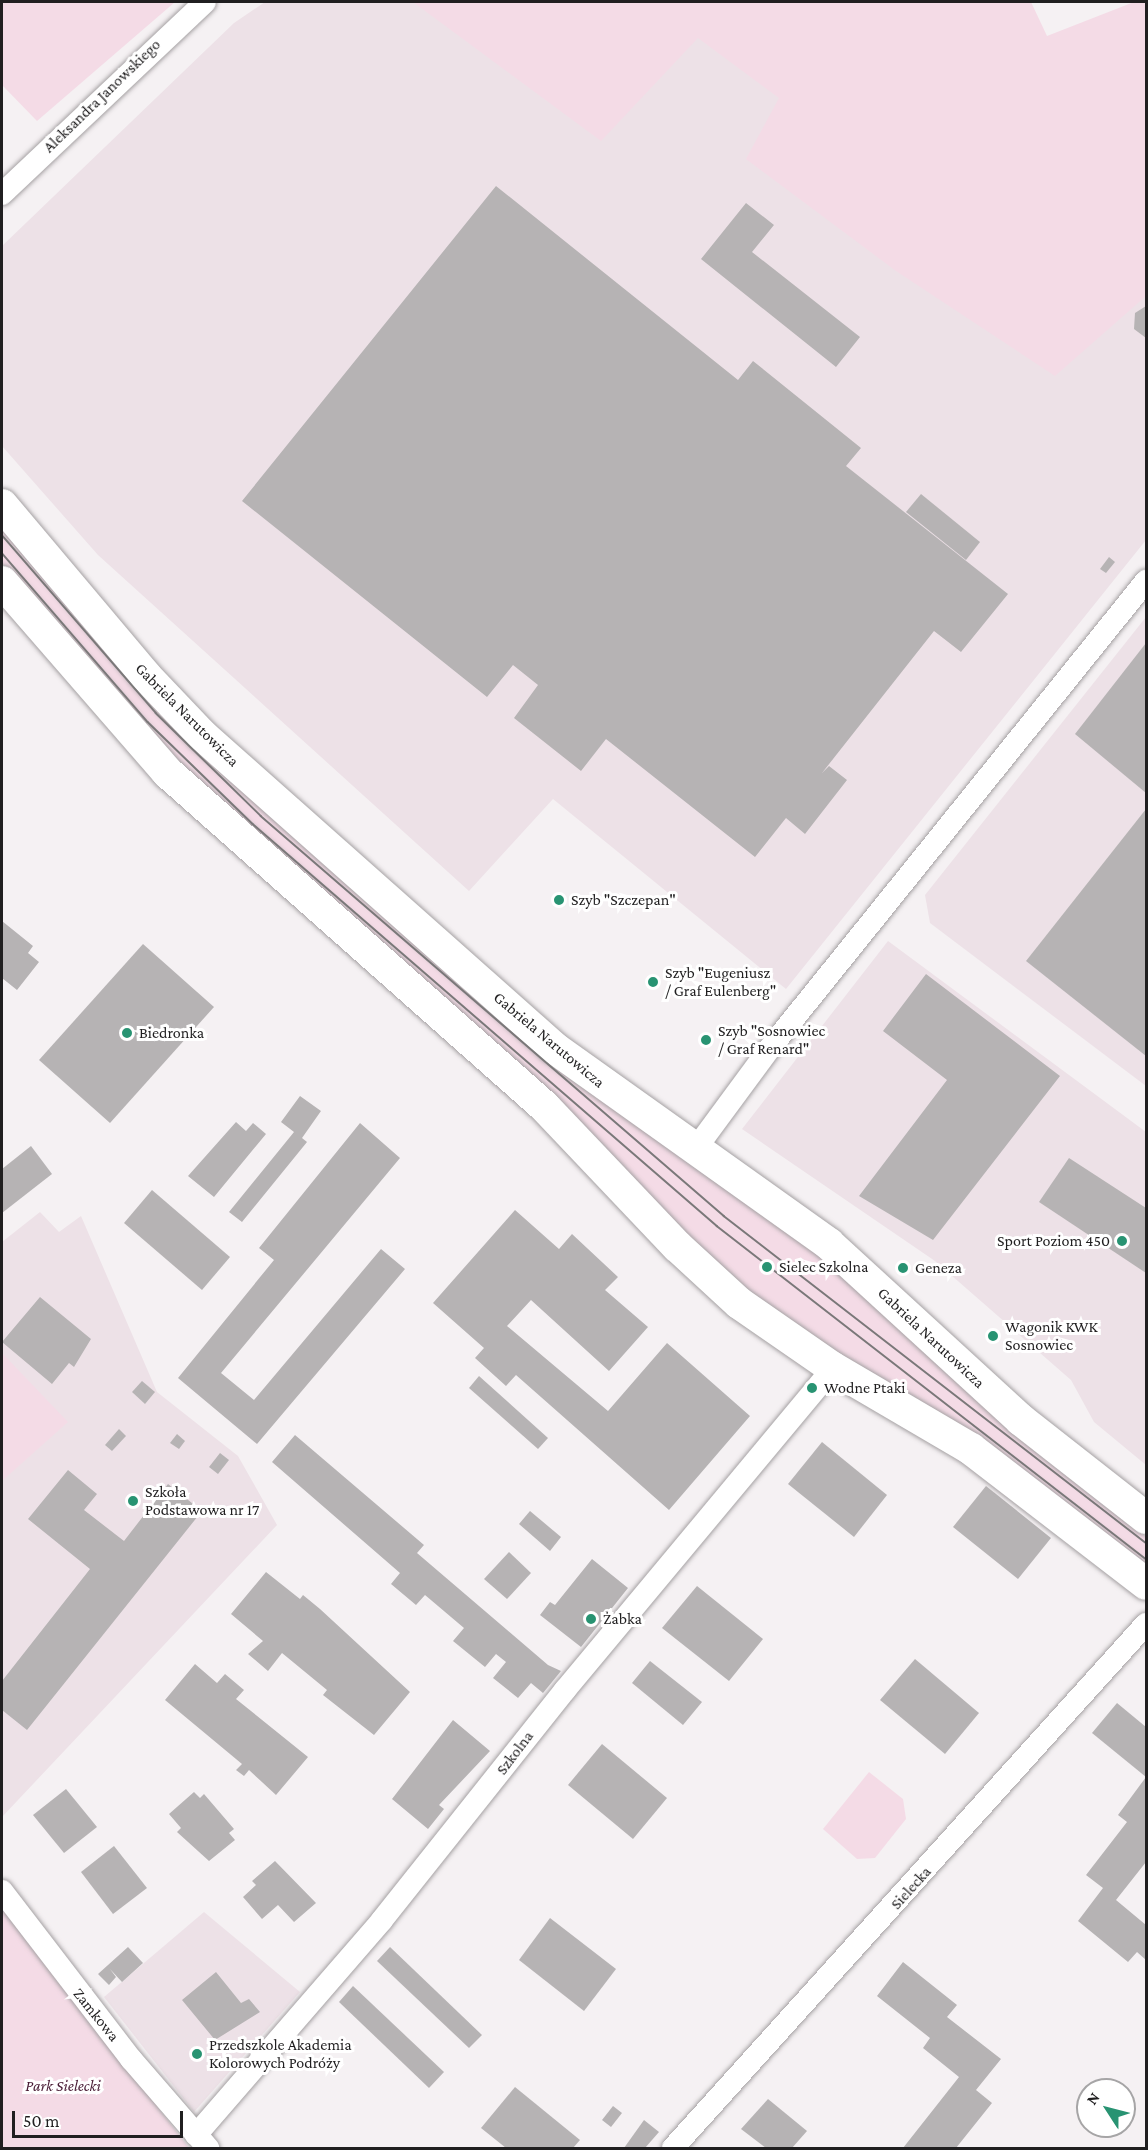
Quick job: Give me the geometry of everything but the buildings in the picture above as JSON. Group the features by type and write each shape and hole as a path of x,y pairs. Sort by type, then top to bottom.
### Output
{"street":[{"name":"Aleksandra Janowskiego","path":"2,194 205,2"},
{"name":"Gabriela Narutowicza","path":"2,505 145,675 202,735 553,1047 694,1151 829,1244 1021,1420 1146,1518"},
{"path":"694,1151 777,1040 1146,581"},
{"path":"2,582 166,772 545,1107 677,1246 739,1303 833,1368 971,1449 1146,1584"},
{"name":"Szkolna","path":"202,2142 540,1721 833,1368"},
{"name":"Sielecka","path":"673,2148 1146,1624"},
{"name":"Zamkowa","path":"2,1891 202,2142"}],"shaded area":[{"path":"265,2 1018,2 1146,248 1146,540 786,989 553,799 469,891 98,555 2,446 2,246 234,23"},
{"path":"1146,617 1146,1086 930,923 925,895"},
{"path":"888,941 1146,1132 1146,1465 1094,1422 1071,1380 935,1261 742,1129"},
{"name":"Szkoła Podstawowa nr 17","path":"40,1212 59,1232 81,1216 157,1392 238,1456 277,1525 2,1817 2,1242"},
{"name":"Przedszkole Akademia Kolorowych Podróży","path":"204,1912 300,1992 194,2112 104,1997"}],"green space":[{"path":"2,2 175,2 37,121 2,85"},
{"path":"413,2 1031,2 1047,36 1134,2 1146,2 1146,296 1055,376 896,271 746,159 779,98 698,38 601,141"},
{"path":"2,524 125,670 785,1223 1100,1502 1146,1537 1146,1567 849,1365 733,1280 183,768 2,563"},
{"path":"2,1353 68,1422 2,1481"},
{"path":"869,1772 903,1799 906,1819 875,1858 857,1859 823,1829"},
{"name":"Park Sielecki","path":"2,1906 189,2148 2,2148"}],"tram line":[{"path":"2,535 156,713 261,816 724,1216 1146,1543"},
{"path":"2,553 148,722 253,824 717,1226 1146,1559"}],"place":[{"name":"Szyb \"Szczepan\"","path":"559,900"},
{"name":"Szyb \"Eugeniusz / Graf Eulenberg\"","path":"653,982"},
{"name":"Biedronka","path":"127,1033"},
{"name":"Szyb \"Sosnowiec / Graf Renard\"","path":"706,1040"},
{"name":"Sport Poziom 450","path":"1122,1241"},
{"name":"Sielec Szkolna","path":"767,1267"},
{"name":"Geneza","path":"903,1268"},
{"name":"Wagonik KWK Sosnowiec","path":"993,1336"},
{"name":"Wodne Ptaki","path":"812,1388"},
{"name":"Szkoła Podstawowa nr 17","path":"133,1501"},
{"name":"Żabka","path":"591,1619"},
{"name":"Przedszkole Akademia Kolorowych Podróży","path":"197,2054"}]}
